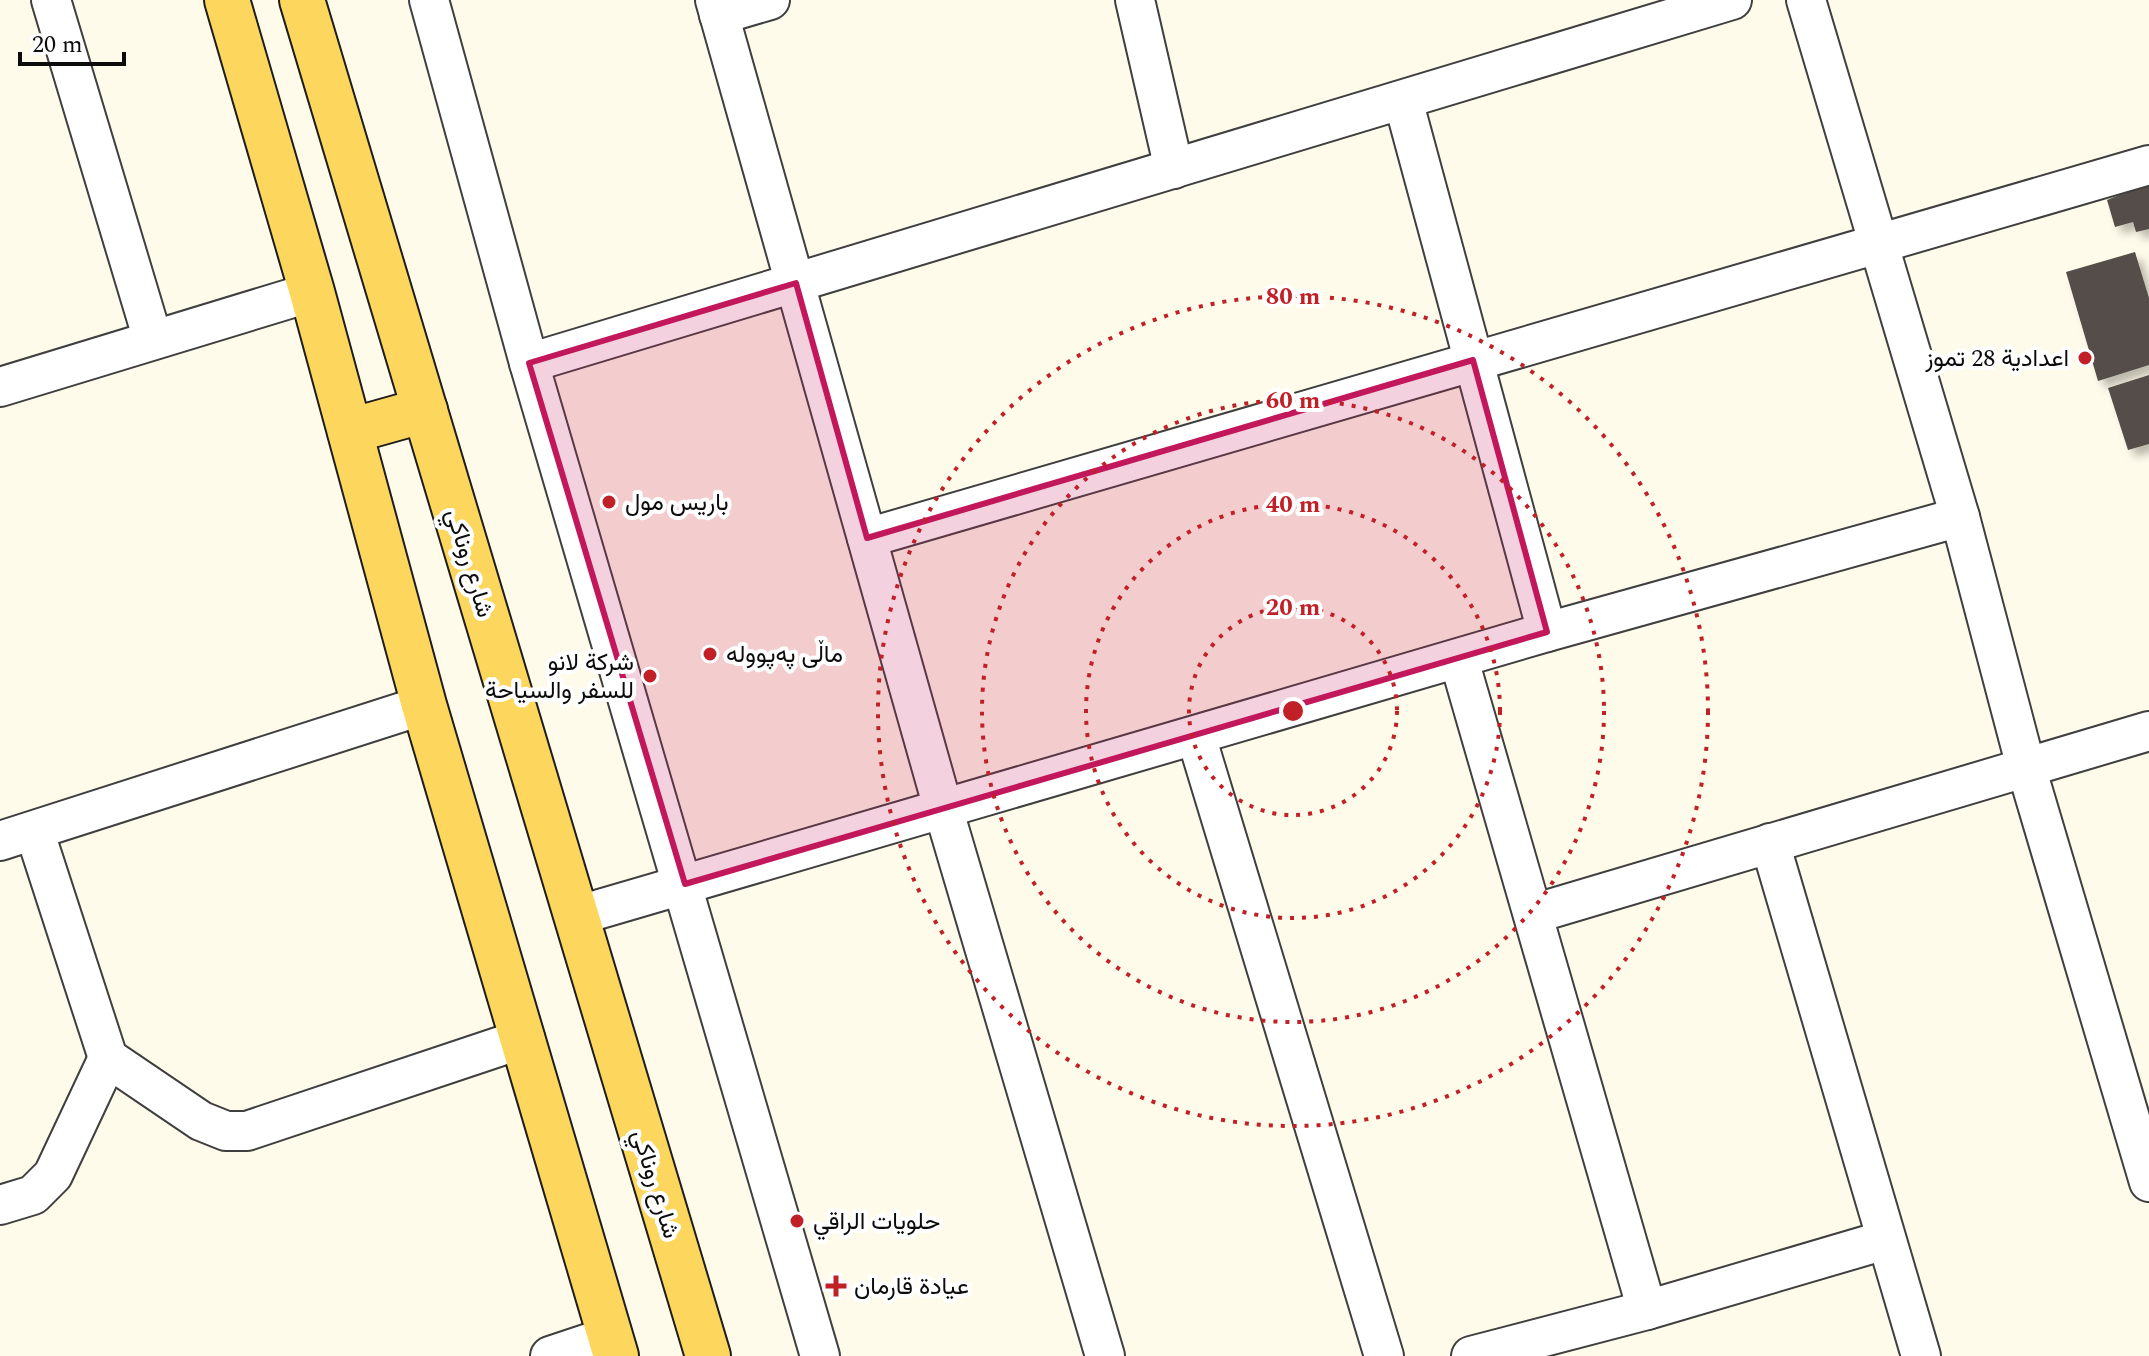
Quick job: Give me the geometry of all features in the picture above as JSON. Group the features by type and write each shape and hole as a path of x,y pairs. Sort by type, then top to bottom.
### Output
{"main road":[{"path":"227,0 312,292 424,705 525,1038 613,1346"},
{"name":"شارع روناكي","path":"302,0 708,1356"},
{"path":"350,431 425,410"}],"street":[{"path":"51,0 153,340"},
{"path":"429,0 529,363 685,884 820,1356"},
{"path":"770,0 717,8 943,808 1105,1356"},
{"path":"1135,0 1174,169"},
{"path":"529,363 1732,0"},
{"path":"1806,0 1960,517 2026,767 2149,1179"},
{"path":"1403,100 1547,632"},
{"path":"867,538 2149,165"},
{"path":"0,387 312,292"},
{"path":"576,916 1547,632 1960,517"},
{"path":"1459,660 1647,1310"},
{"path":"424,705 18,837 108,1058 201,1121 226,1131 247,1131 525,1038"},
{"path":"1533,914 2149,731"},
{"path":"1196,736 1384,1356"},
{"path":"1770,843 1921,1356"},
{"path":"0,1205 33,1195 53,1175 108,1058"},
{"path":"1471,1356 1647,1310 1885,1240"},
{"path":"550,1356 613,1346"}],"highlighted area":[{"path":"796,283 867,538 1473,360 1547,632 685,884 529,363"}],"building":[{"path":"2149,183 2149,229 2136,232 2133,222 2115,227 2107,200"},
{"path":"2135,252 2149,298 2149,365 2098,381 2066,272"},
{"path":"2149,375 2149,444 2128,450 2108,388"}],"place":[{"name":"اعدادية 28 تموز","path":"2085,358"},
{"name":"باريس مول","path":"609,502"},
{"name":"ماڵی پەپوولە","path":"710,654"},
{"name":"شركة لانو للسفر والسياحة","path":"650,676"},
{"name":"حلويات الراقي","path":"797,1221"},
{"name":"عيادة قارمان","path":"836,1286"}]}
